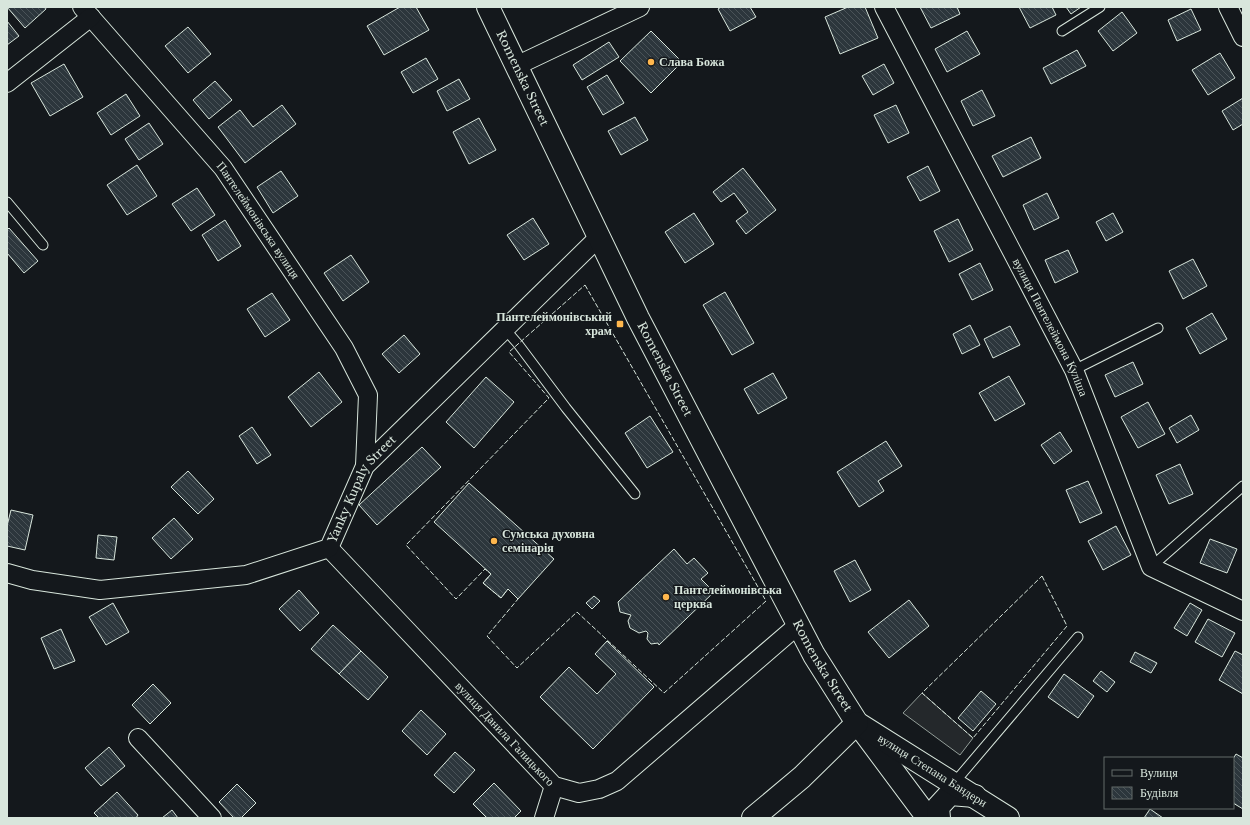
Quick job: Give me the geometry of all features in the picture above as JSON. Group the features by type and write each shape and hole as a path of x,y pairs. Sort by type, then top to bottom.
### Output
{"main road":[{"name":"Romenska Street","path":"488,7 638,318 814,656 857,723 928,818"},
{"name":"вулиця Степана Бандери","path":"857,723 1008,818"},
{"path":"753,818 802,777 857,723"},
{"path":"939,818 938,807 950,794 975,796"}],"street":[{"path":"516,66 640,7"},
{"name":"вулиця Пантелеймона Куліша","path":"884,7 1074,370 1151,567"},
{"path":"1228,7 1243,37"},
{"path":"7,83 86,12"},
{"name":"Пантелеймонівська вулиця","path":"86,12 223,168 344,348 368,395 365,466"},
{"name":"Yanky Kupaly Street","path":"7,572 32,580 100,590 246,575 329,548 365,466 504,328 599,237"},
{"name":"вулиця Данила Галицького","path":"329,548 554,786 579,793 599,789 617,781 798,625"},
{"path":"1151,567 1243,611"},
{"path":"138,738 212,818"},
{"path":"544,818 554,786"}],"lane":[{"path":"1062,31 1100,7"},
{"path":"7,202 43,245"},
{"path":"504,328 635,494"},
{"path":"1074,370 1158,328"},
{"path":"1151,567 1243,486"},
{"path":"954,783 1078,637"}],"shaded area":[{"path":"922,693 973,738 960,755 903,713"}],"building":[{"path":"7,7 45,7 46,9 25,28"},
{"path":"400,7 416,7 429,30 384,55 367,26"},
{"path":"721,7 750,7 756,17 730,31 718,9"},
{"path":"848,7 865,7 878,38 840,54 825,17"},
{"path":"920,7 957,7 960,14 931,28"},
{"path":"1019,7 1052,7 1056,15 1030,28"},
{"path":"1066,7 1081,7 1071,14"},
{"path":"1191,9 1201,30 1177,41 1168,20"},
{"path":"1122,12 1137,33 1113,51 1098,31"},
{"path":"7,21 19,36 7,45"},
{"path":"188,27 211,54 188,73 165,46"},
{"name":"Слава Божа","path":"651,31 682,62 651,93 620,61"},
{"path":"967,31 980,54 947,72 935,49"},
{"path":"609,42 619,57 582,80 573,65"},
{"path":"1077,50 1086,66 1051,84 1043,68"},
{"path":"1220,53 1235,78 1208,95 1192,70"},
{"path":"426,58 438,79 413,93 401,72"},
{"path":"64,64 83,97 50,116 31,83"},
{"path":"884,64 894,83 873,95 862,76"},
{"path":"607,75 624,103 603,115 587,87"},
{"path":"459,79 470,99 447,111 437,91"},
{"path":"215,81 232,100 209,119 193,100"},
{"path":"982,90 995,116 973,126 961,101"},
{"path":"126,94 140,116 111,135 97,113"},
{"path":"1243,98 1243,124 1233,130 1222,111"},
{"path":"282,105 296,124 245,163 218,127 240,110 253,127"},
{"path":"896,105 909,133 888,143 874,115"},
{"path":"635,117 648,140 621,155 608,131"},
{"path":"479,118 496,150 469,164 453,132"},
{"path":"149,123 163,144 139,160 125,139"},
{"path":"1031,137 1041,158 1003,177 992,156"},
{"path":"137,165 157,196 127,215 107,185"},
{"path":"928,166 940,191 920,201 907,177"},
{"path":"743,168 776,210 746,234 736,221 748,212 734,193 721,202 713,192"},
{"path":"281,171 298,196 273,213 257,187"},
{"path":"197,188 215,215 191,231 172,204"},
{"path":"1047,193 1059,218 1034,230 1023,205"},
{"path":"694,213 714,244 685,263 665,232"},
{"path":"1113,213 1123,232 1106,241 1096,222"},
{"path":"533,218 549,244 524,260 507,235"},
{"path":"958,219 973,250 949,262 934,231"},
{"path":"225,220 241,246 218,261 202,235"},
{"path":"9,228 38,261 24,273 7,253 7,230"},
{"path":"1068,250 1078,272 1055,283 1045,260"},
{"path":"351,255 369,282 343,301 324,273"},
{"path":"1193,259 1207,286 1183,299 1169,271"},
{"path":"980,263 993,290 972,300 959,274"},
{"path":"725,292 754,343 732,355 703,305"},
{"path":"272,293 290,320 265,337 247,309"},
{"path":"1212,313 1227,339 1200,354 1186,328"},
{"path":"970,325 980,345 962,354 953,334"},
{"path":"1010,326 1020,345 993,358 984,339"},
{"path":"404,335 420,354 399,373 382,354"},
{"path":"1133,362 1143,384 1115,397 1105,375"},
{"path":"319,372 342,402 311,427 288,397"},
{"path":"773,373 787,398 758,414 744,389"},
{"path":"1009,376 1025,404 995,421 979,393"},
{"path":"486,377 514,402 474,448 446,422"},
{"path":"1148,402 1165,434 1138,448 1121,417"},
{"path":"1191,415 1199,430 1177,443 1169,428"},
{"path":"650,416 673,452 647,468 625,433"},
{"path":"252,427 271,455 257,464 239,436"},
{"path":"1060,432 1072,451 1054,464 1041,445"},
{"path":"886,441 902,466 878,481 884,491 859,507 837,472"},
{"path":"422,447 441,467 377,525 359,505"},
{"path":"1180,464 1193,494 1169,504 1156,475"},
{"path":"188,471 214,499 198,514 171,487"},
{"path":"1088,481 1102,513 1080,523 1066,490"},
{"name":"Сумська духовна семінарія","path":"469,483 554,559 518,599 508,589 501,598 483,583 491,574 434,522"},
{"path":"11,510 33,515 25,550 7,546 7,526"},
{"path":"174,518 193,539 171,559 152,538"},
{"path":"1116,526 1131,555 1103,570 1088,541"},
{"path":"98,535 117,537 114,560 96,558"},
{"path":"1210,539 1237,549 1227,573 1200,563"},
{"name":"Пантелеймонівська церква","path":"674,549 687,564 694,558 708,573 701,579 714,592 659,645 658,643 651,644 647,639 648,633 646,631 639,633 630,628 628,621 631,615 620,612 618,602"},
{"path":"855,560 871,590 850,602 834,571"},
{"path":"299,590 319,613 300,631 279,609"},
{"path":"594,596 600,601 592,609 586,603"},
{"path":"909,600 929,626 889,658 868,632"},
{"path":"113,603 129,632 106,645 89,617"},
{"path":"1190,603 1202,610 1187,636 1174,628"},
{"path":"1208,619 1235,633 1222,657 1195,642"},
{"path":"333,625 361,651 339,674 311,649"},
{"path":"61,629 75,661 54,669 41,638"},
{"path":"607,641 654,687 593,749 540,697 569,667 597,694 616,674 595,654"},
{"path":"361,651 388,677 368,700 339,674"},
{"path":"1235,651 1243,655 1243,694 1219,680"},
{"path":"1135,652 1157,663 1151,673 1130,662"},
{"path":"1101,671 1115,682 1107,692 1093,681"},
{"path":"1064,674 1094,696 1078,718 1048,697"},
{"path":"153,684 171,703 150,724 132,705"},
{"path":"981,691 996,704 973,731 958,718"},
{"path":"421,710 446,734 427,755 402,731"},
{"path":"109,747 125,766 101,786 85,768"},
{"path":"455,752 475,770 454,793 434,775"},
{"path":"1236,754 1243,758 1243,809 1234,804 1234,757"},
{"path":"494,783 521,811 514,818 487,818 473,804"},
{"path":"237,784 256,803 241,818 234,818 219,802"},
{"path":"117,792 138,815 136,818 99,818 94,813"},
{"path":"1150,809 1163,818 1144,818"},
{"path":"172,810 178,818 162,818"}],"fence":[{"path":"585,285 766,601 664,693 577,612 517,668 487,636 518,599 508,589 501,598 483,583 491,574 485,569 456,599 406,545 549,398 509,352 585,285"},
{"path":"1042,576 1067,626 973,738 922,693 1042,576"}],"place":[{"name":"Слава Божа","path":"651,62"},
{"name":"Пантелеймонівський храм","path":"620,324"},
{"name":"Сумська духовна семінарія","path":"494,541"},
{"name":"Пантелеймонівська церква","path":"666,597"}]}
